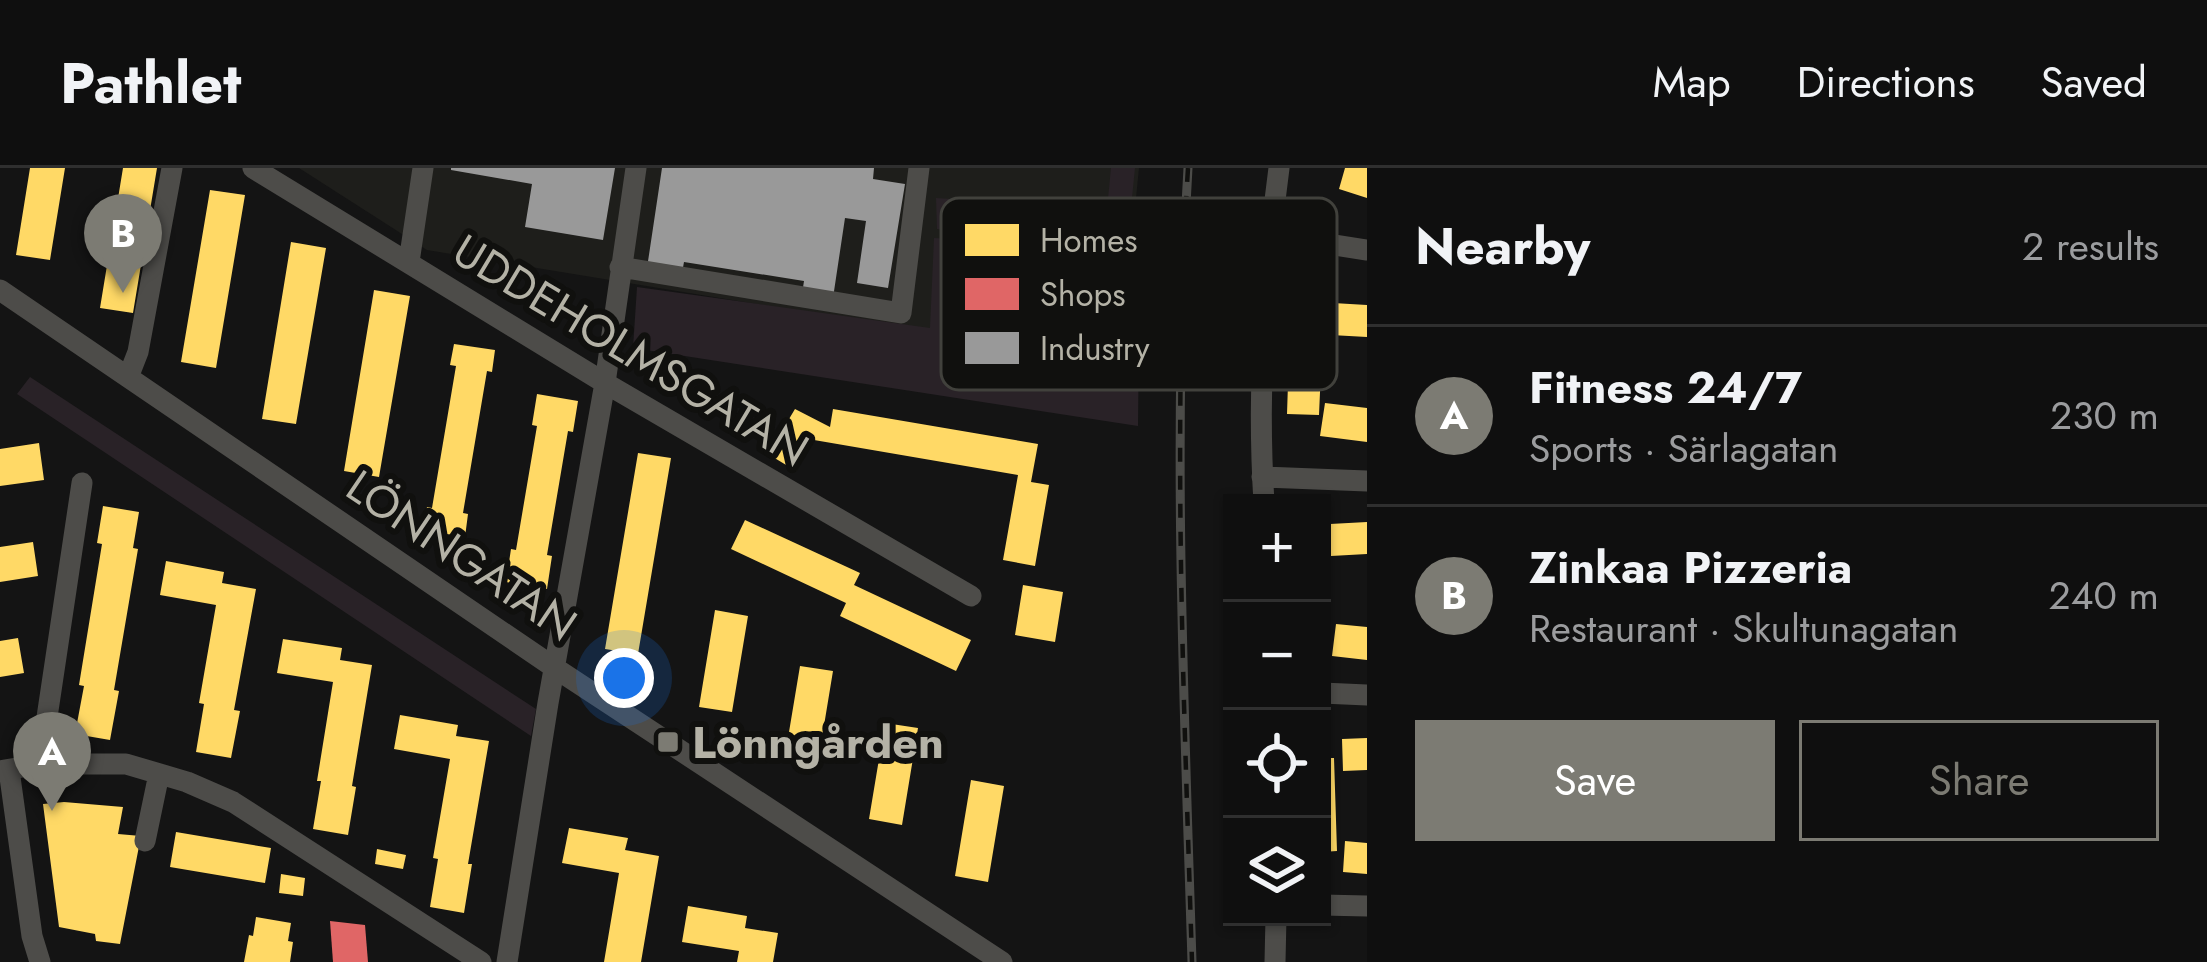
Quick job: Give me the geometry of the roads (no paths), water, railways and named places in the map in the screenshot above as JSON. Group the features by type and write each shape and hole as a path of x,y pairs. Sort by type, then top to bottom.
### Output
{"street":[{"path":"128,375 138,352 172,168"},
{"name":"UDDEHOLMSGATAN","path":"253,168 605,383 971,596"},
{"path":"409,262 423,168"},
{"path":"508,962 605,383 636,168"},
{"path":"620,267 901,313 919,168"},
{"path":"1275,198 1279,168"},
{"path":"1337,245 1367,250"},
{"name":"LÖNNGATAN","path":"0,290 555,668 1001,962"},
{"path":"1261,390 1263,494"},
{"path":"1262,477 1367,481"},
{"path":"40,764 82,483"},
{"path":"1331,693 1367,694"},
{"path":"40,962 4,771 40,764 126,764 187,782 232,802 481,962"},
{"path":"145,841 159,774"},
{"path":"1331,905 1367,906"},
{"path":"1274,962 1276,926"}],"railway":[{"path":"1186,198 1188,168"},
{"path":"1181,390 1192,962"}],"place":[{"name":"Zinkaa Pizzeria","path":"123,293"},
{"name":"Lönngården","path":"668,742"},
{"name":"Fitness 24/7","path":"52,811"}]}
